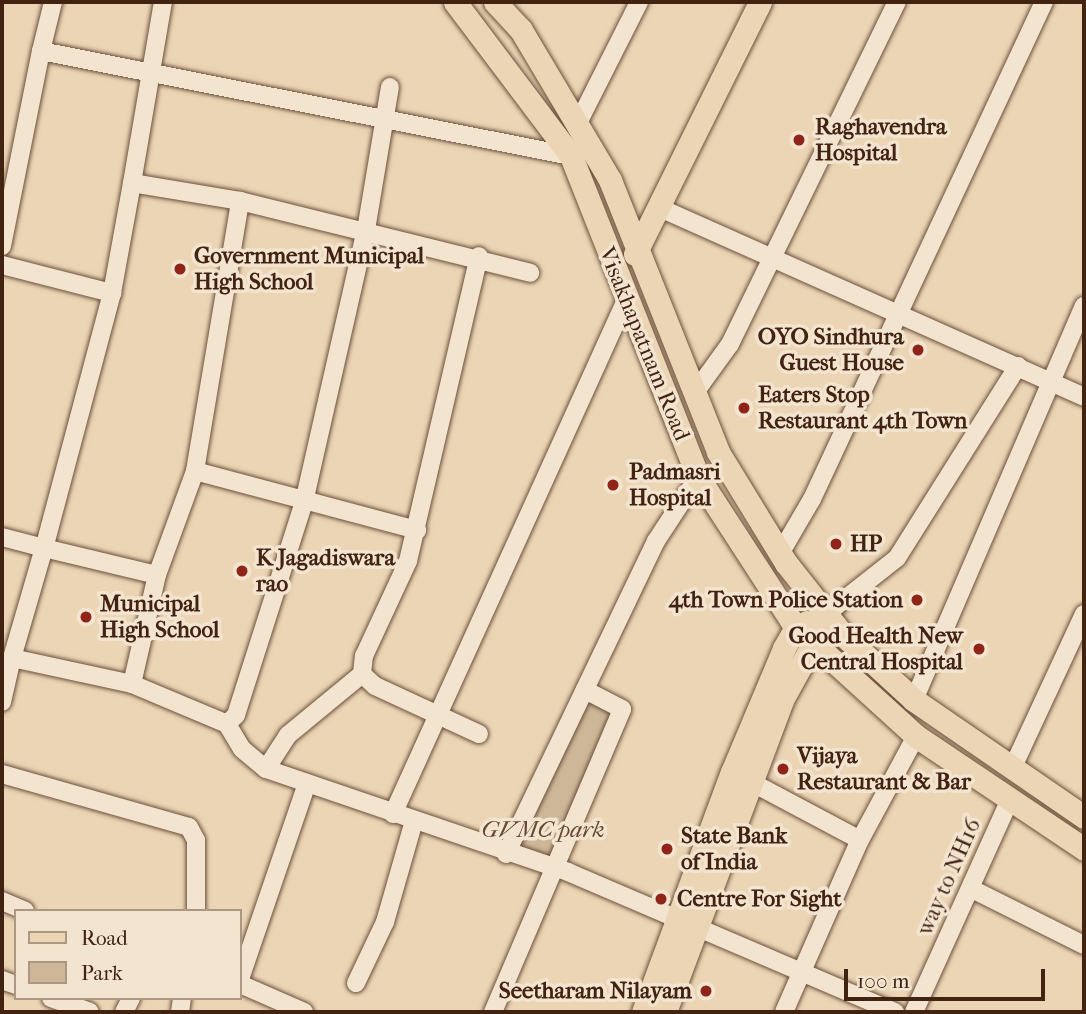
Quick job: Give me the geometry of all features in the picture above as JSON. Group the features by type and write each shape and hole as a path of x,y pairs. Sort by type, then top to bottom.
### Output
{"main road":[{"name":"Visakhapatnam Road","path":"455,2 570,156 698,477 730,535 796,627 916,736 1084,849"},
{"path":"495,2 521,30 610,180 635,254 696,391 718,452 781,552 826,614 914,700 1084,817"},
{"path":"635,254 760,2"},
{"path":"665,1012 732,772 796,627 826,614"},
{"path":"643,1012 688,923 751,782 782,700 814,645 826,614"}],"street":[{"path":"53,2 2,246 2,263 112,293"},
{"path":"2,702 112,293 163,2"},
{"path":"578,125 639,2"},
{"path":"696,391 726,352 897,2"},
{"path":"781,552 812,499 898,309 1044,2"},
{"path":"41,51 153,71 570,156"},
{"path":"227,724 236,715 304,502 366,230 390,87"},
{"path":"132,183 240,201 479,256 530,273"},
{"path":"132,684 157,575 195,471 240,201"},
{"path":"660,208 772,259 898,309 1084,397"},
{"path":"266,769 288,735 362,674 417,530 479,256"},
{"path":"393,814 626,299"},
{"path":"914,700 1084,306"},
{"path":"826,614 897,558 1018,366"},
{"path":"195,471 417,530"},
{"path":"506,854 656,541 698,477"},
{"path":"2,537 157,575"},
{"path":"1012,769 1084,614"},
{"path":"12,658 132,684 227,724 242,749 266,769 553,868 895,1012"},
{"path":"362,674 375,686 479,734"},
{"path":"493,1012 518,964 553,868 622,709 584,690"},
{"path":"784,1012 860,840 916,736"},
{"path":"2,774 189,827 196,840 196,909"},
{"path":"751,782 860,840"},
{"path":"242,973 307,783"},
{"name":"way to NH16","path":"914,1012 972,889 1010,799"},
{"path":"356,983 385,922 415,821"},
{"path":"972,889 1084,945"},
{"path":"2,901 20,909"},
{"path":"242,985 304,1012"},
{"path":"57,1000 90,1012"}],"green space":[{"name":"GVMC park","path":"585,690 622,709 553,868 506,854"}],"place":[{"name":"Raghavendra Hospital","path":"799,140"},
{"name":"Government Municipal High School","path":"180,269"},
{"name":"OYO Sindhura Guest House","path":"918,350"},
{"name":"Eaters Stop Restaurant 4th Town","path":"744,408"},
{"name":"Padmasri Hospital","path":"613,485"},
{"name":"HP","path":"836,544"},
{"name":"K Jagadiswara rao","path":"242,571"},
{"name":"4th Town Police Station","path":"917,600"},
{"name":"Municipal High School","path":"86,617"},
{"name":"Good Health New Central Hospital","path":"979,649"},
{"name":"Vijaya Restaurant & Bar","path":"783,769"},
{"name":"State Bank of India","path":"667,849"},
{"name":"Centre For Sight","path":"661,899"},
{"name":"Seetharam Nilayam","path":"706,991"}]}
